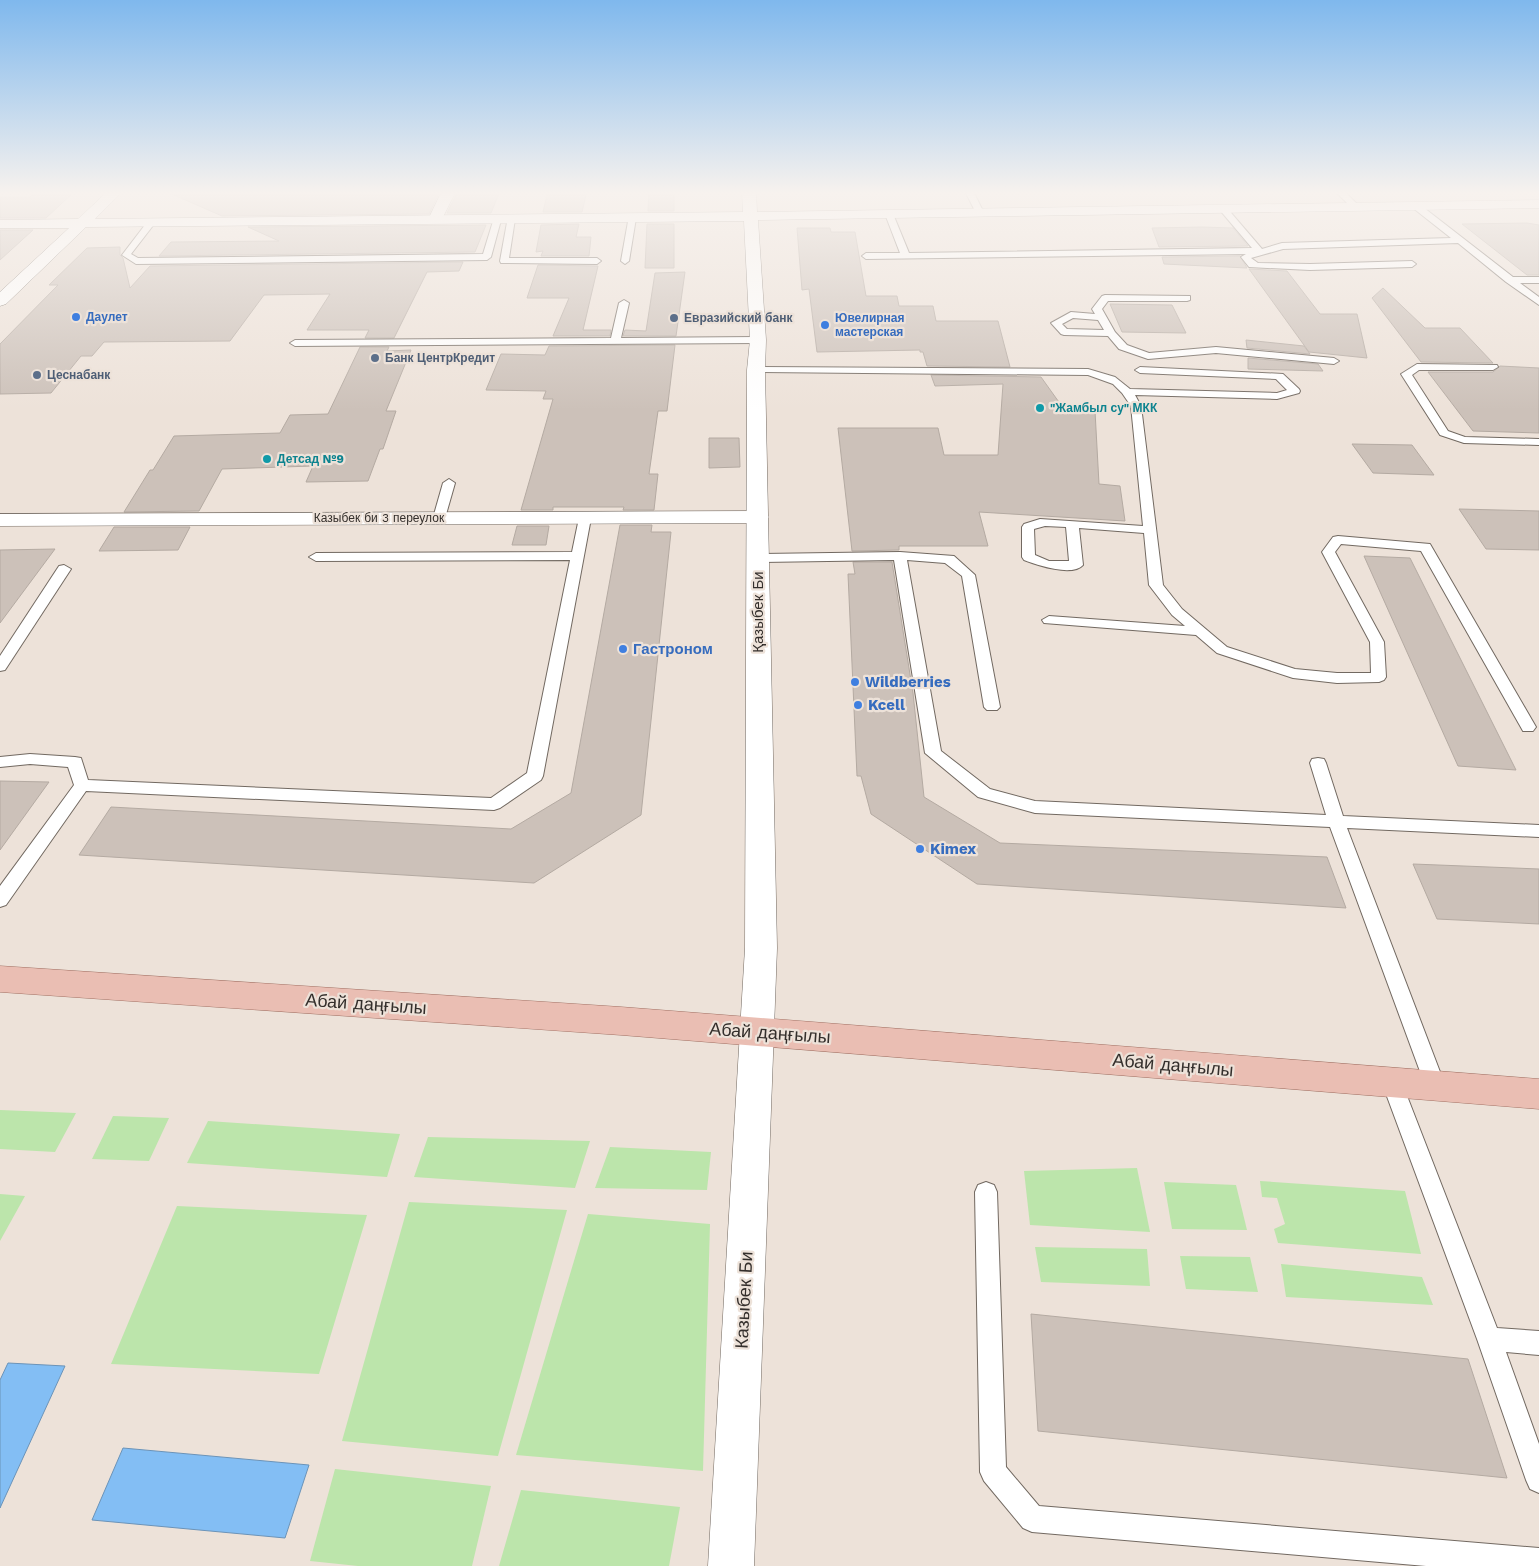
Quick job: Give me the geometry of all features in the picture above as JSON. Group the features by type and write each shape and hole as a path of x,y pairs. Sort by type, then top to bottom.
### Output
{"main road":[{"name":"Абай даңғылы","path":"0,979 621,1021 1539,1094"}],"street":[{"path":"0,301 38,264"},
{"name":"Қазыбек Би","path":"754,264 758,340 756,370 761,948 756,1033"},
{"name":"Казыбек би 3 переулок","path":"0,520 758,517"},
{"name":"Казыбек Би","path":"731,1566 756,1033"}],"lane":[{"path":"1252,264 1258,266 1310,267 1409,264"},
{"path":"1489,264 1539,302"},
{"path":"1509,280 1539,280"},
{"path":"1187,298 1105,298 1097,309 1111,333 1123,346 1148,356 1216,350 1334,361"},
{"path":"616,340 624,303"},
{"path":"1101,316 1071,315 1056,323 1064,332 1111,333"},
{"path":"295,343 758,340"},
{"path":"1148,356 1129,375 1128,392 1136,406 1148,530 1156,585 1177,612 1222,650 1292,673 1337,678 1379,677 1377,642 1328,552 1338,540 1426,547 1528,727"},
{"path":"1493,367 1417,367 1406,374 1444,433 1464,440 1539,442"},
{"path":"756,370 1088,372 1129,375 1193,372 1279,376 1295,391 1276,396 1128,392"},
{"path":"1193,372 1219,394"},
{"path":"439,518 449,483"},
{"path":"82,785 494,804 535,776 585,518"},
{"path":"1072,524 1076,564 1047,565 1029,556 1028,527 1044,522 1072,524 1148,530"},
{"path":"316,557 578,556"},
{"path":"900,556 933,753 984,793 1035,807 1539,831"},
{"path":"758,558 900,556 949,558 968,575 992,707"},
{"path":"0,667 64,569"},
{"path":"1048,620 1199,631"},
{"path":"0,762 30,759 76,762 82,785"},
{"path":"1318,763 1336,821 1435,1085"},
{"path":"0,900 82,785"},
{"path":"1392,1083 1489,1339 1539,1480"},
{"path":"986,1192 993,1472 1032,1519 1539,1562"},
{"path":"1489,1339 1539,1342"}],"green space":[{"path":"0,1110 76,1113 55,1152 0,1149"},
{"path":"113,1116 169,1118 149,1161 92,1159"},
{"path":"208,1121 400,1134 387,1177 187,1163"},
{"path":"428,1137 590,1141 575,1188 414,1177"},
{"path":"610,1147 711,1152 707,1190 595,1188"},
{"path":"1137,1168 1150,1232 1030,1225 1024,1171"},
{"path":"1260,1181 1405,1191 1421,1254 1278,1243 1274,1229 1285,1224 1277,1198 1262,1197"},
{"path":"1164,1182 1236,1185 1247,1230 1172,1229"},
{"path":"0,1194 25,1196 0,1241"},
{"path":"409,1202 567,1210 498,1456 342,1441"},
{"path":"177,1206 367,1215 319,1374 111,1364"},
{"path":"588,1214 710,1224 703,1471 516,1455"},
{"path":"1035,1247 1147,1249 1150,1286 1041,1282"},
{"path":"1180,1256 1250,1257 1258,1292 1186,1289"},
{"path":"1281,1264 1422,1277 1433,1305 1286,1297"},
{"path":"335,1469 491,1486 472,1566 358,1566 310,1561"},
{"path":"521,1490 680,1507 669,1566 499,1566"}],"water":[{"path":"8,1363 65,1366 0,1508 0,1380"},
{"path":"123,1448 309,1465 285,1538 92,1520"}],"building":[{"path":"70,264 124,264 130,288 150,266 462,264 459,271 427,272 394,338 365,338 369,330 307,330 330,294 264,295 230,341 104,342 92,356 81,356 51,393 0,394 0,344 58,285 49,285"},
{"path":"645,264 674,264 674,268 645,268"},
{"path":"800,264 861,264 866,296 897,296 899,306 933,306 936,321 998,321 1010,367 927,366 923,352 920,352 920,350 817,352 809,289 802,290"},
{"path":"1166,264 1245,264 1247,268"},
{"path":"1513,264 1539,264 1539,275 1527,275"},
{"path":"538,265 598,266 583,330 611,330 610,336 553,336 569,298 527,298"},
{"path":"1249,269 1287,271 1320,314 1357,314 1367,358 1309,352"},
{"path":"685,272 676,336 623,336 625,330 646,331 655,273"},
{"path":"1383,288 1425,328 1460,328 1493,363 1421,362 1372,298"},
{"path":"1110,304 1172,305 1186,333 1122,332"},
{"path":"1246,340 1304,346 1310,354 1247,348"},
{"path":"675,345 667,411 658,411 649,474 658,474 654,510 623,510 624,507 553,507 553,510 521,510 553,399 543,399 546,391 486,390 501,354 545,355 549,346"},
{"path":"360,347 389,347 387,351 411,350 386,411 396,411 383,449 380,449 368,481 306,482 313,466 222,469 199,511 124,512 174,436 280,433 290,415 328,414"},
{"path":"1248,358 1318,364 1323,371 1248,369"},
{"path":"1500,366 1539,368 1539,433 1473,431 1428,372 1493,372"},
{"path":"931,375 1041,377 1061,405 1095,411 1099,484 1120,486 1125,521 979,512 988,546 899,546 899,550 852,551 838,428 938,428 944,455 998,455 1003,384 935,386"},
{"path":"709,438 739,438 740,467 709,468"},
{"path":"1352,444 1412,445 1434,475 1373,473"},
{"path":"1459,509 1539,511 1539,550 1486,549"},
{"path":"620,525 652,525 651,532 671,532 641,815 534,883 79,855 111,807 511,829 571,793"},
{"path":"517,526 549,526 546,545 512,545"},
{"path":"114,527 190,527 178,550 99,551"},
{"path":"55,549 0,623 0,550"},
{"path":"1364,556 1410,558 1516,770 1458,766"},
{"path":"853,562 892,562 913,693 924,797 1000,843 1327,857 1346,908 977,884 871,814 861,776 857,776 848,574 855,574"},
{"path":"0,781 49,782 0,850"},
{"path":"1413,864 1539,869 1539,924 1437,919"},
{"path":"1031,1314 1468,1359 1507,1478 1038,1431"}],"place":[{"name":"Даулет","path":"76,317"},
{"name":"Евразийский банк","path":"674,318"},
{"name":"Ювелирная мастерская","path":"825,325"},
{"name":"Банк ЦентрКредит","path":"375,358"},
{"name":"Цеснабанк","path":"37,375"},
{"name":"\"Жамбыл су\" МКК","path":"1040,408"},
{"name":"Детсад №9","path":"267,459"},
{"name":"Гастроном","path":"623,649"},
{"name":"Wildberries","path":"855,682"},
{"name":"Kcell","path":"858,705"},
{"name":"Kimex","path":"920,849"}]}
